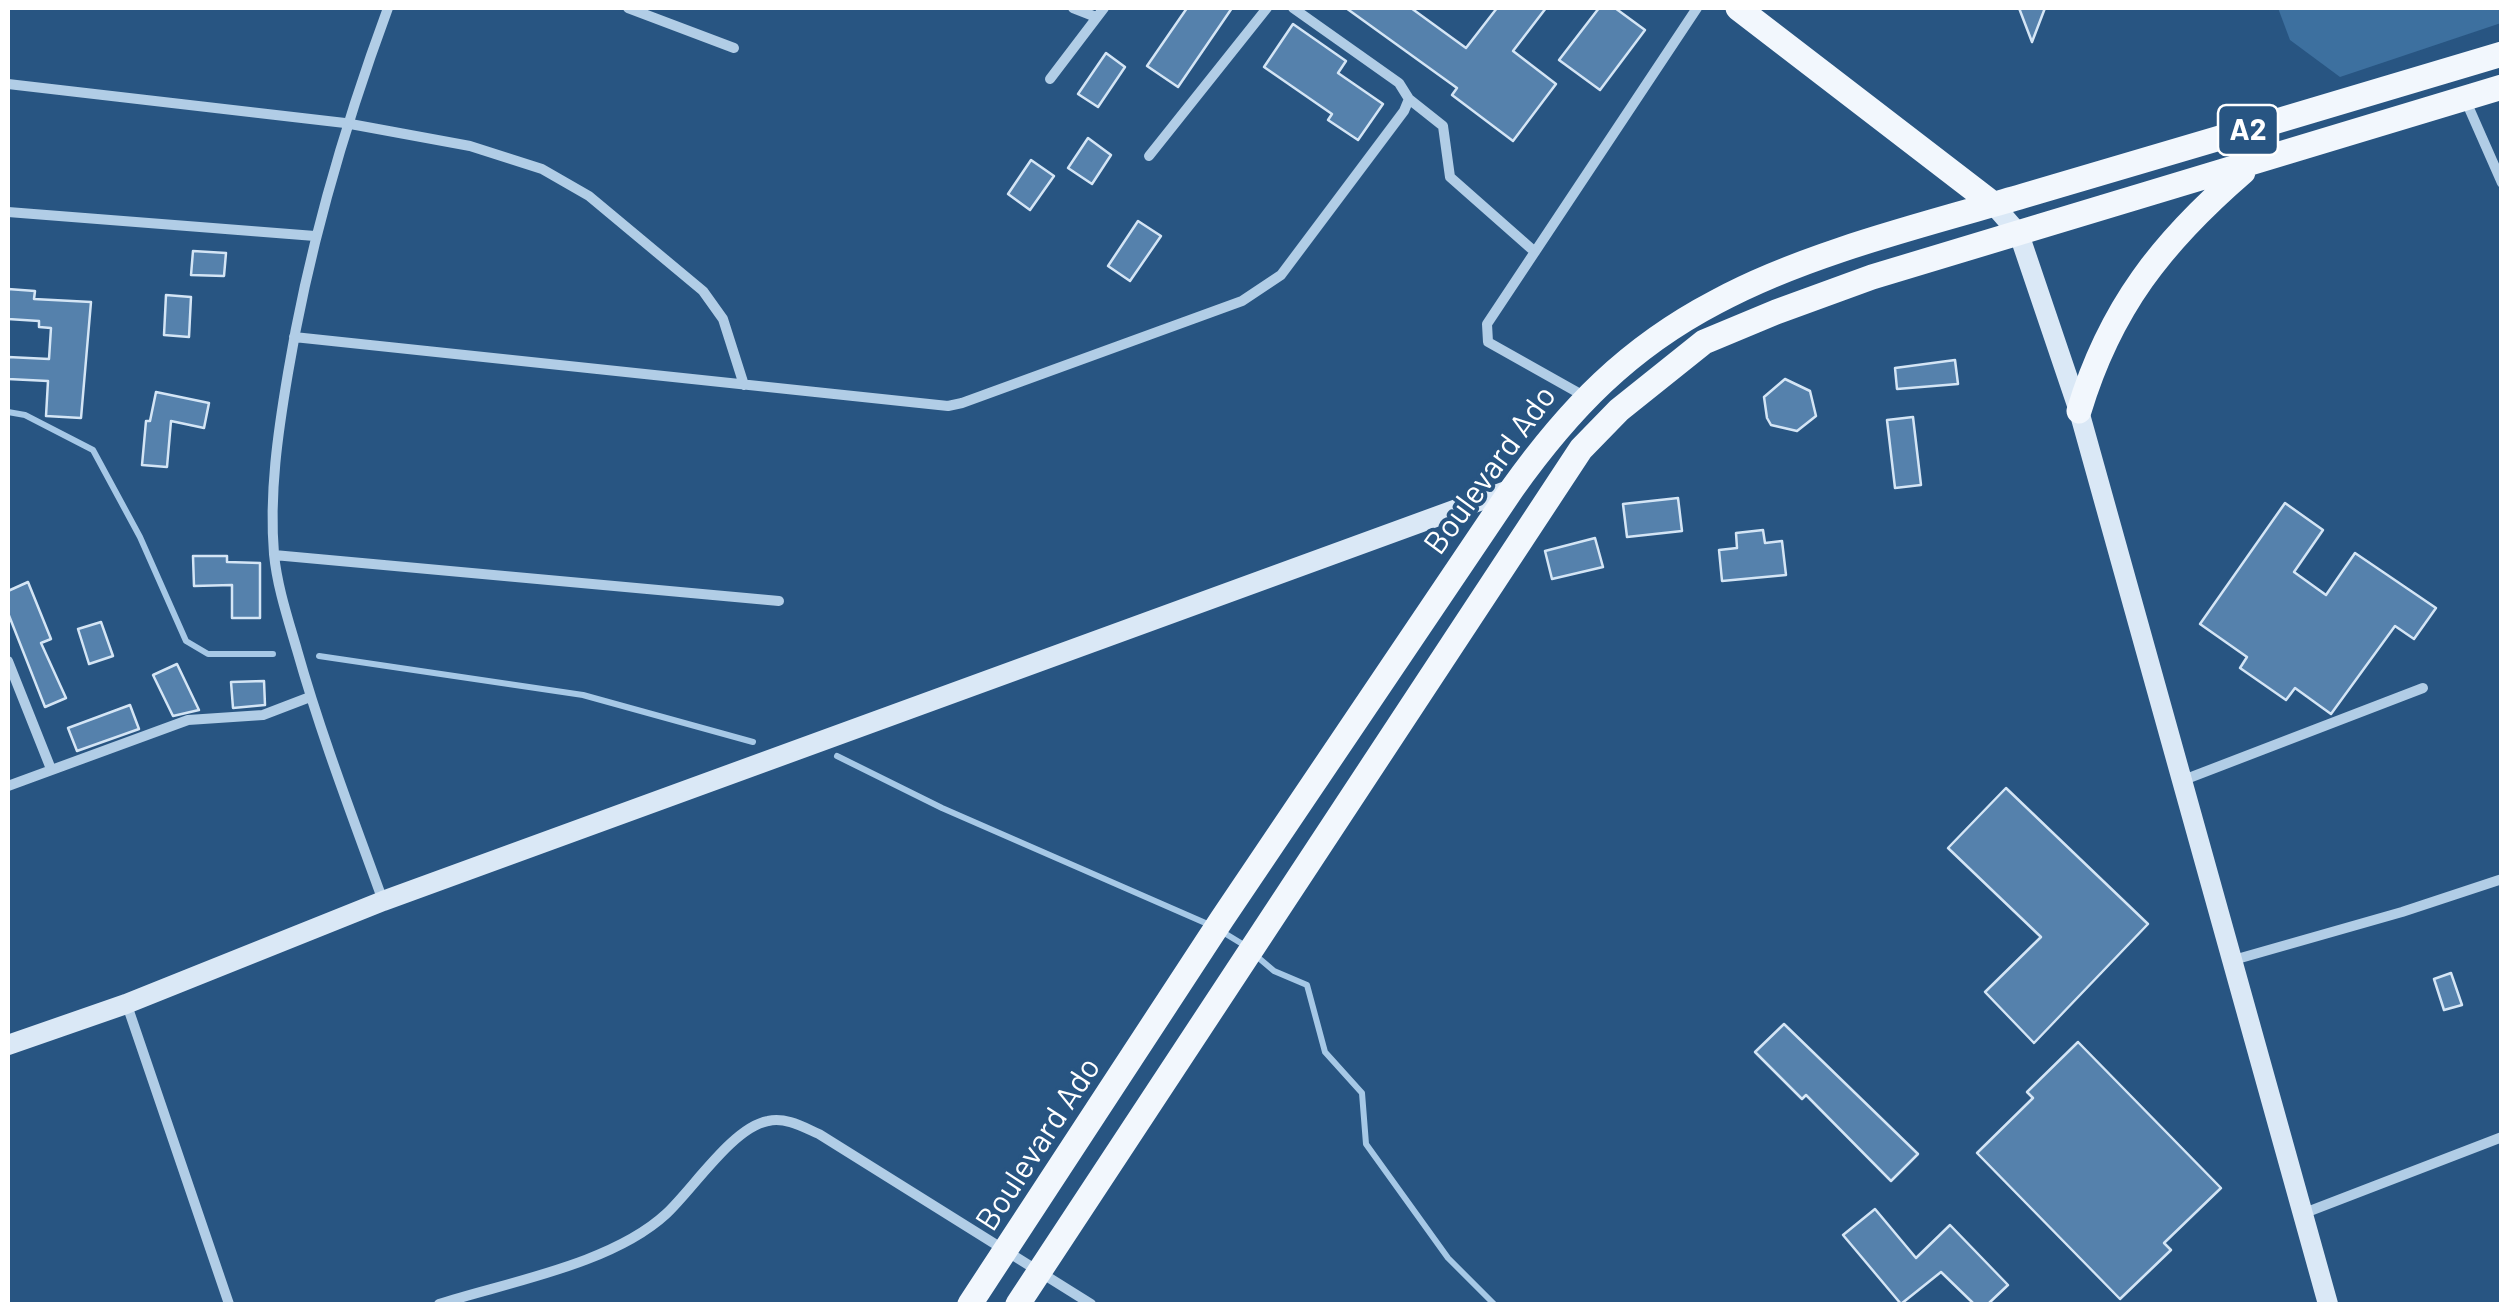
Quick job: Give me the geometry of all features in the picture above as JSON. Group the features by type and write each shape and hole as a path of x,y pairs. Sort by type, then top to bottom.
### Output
{"main road":[{"path":"1738,8 1994,204"},
{"name":"Boulevard Ado","path":"970,1304 1222,919 1512,489 1584,396 1618,366 1716,302 1779,275 1994,204 2502,54"},
{"name":"Boulevard Ado","path":"1018,1304 1581,450 1619,410 1704,342 1872,277 2502,87"},
{"path":"2079,410 2096,354 2132,290 2176,234 2250,166"}],"street":[{"path":"382,901 310,697 274,555 277,437 315,236 345,123 388,8"},
{"path":"628,8 734,48"},
{"path":"1050,78 1100,12 1073,8"},
{"path":"1149,156 1267,8"},
{"path":"1293,8 1399,83 1408,98 1443,126 1450,177 1535,252"},
{"path":"1584,396 1488,342 1486,333 1535,252 1697,8"},
{"path":"8,84 345,123 505,156 542,169 589,196 716,306 744,384"},
{"path":"294,337 948,406 1242,300 1281,276 1404,112 1408,98"},
{"path":"2464,98 2502,184"},
{"path":"1994,204 2020,234 2079,410 2328,1304"},
{"path":"8,212 315,236"},
{"path":"8,1045 126,1004 382,901 1512,489"},
{"path":"274,555 779,602"},
{"path":"8,661 51,769"},
{"path":"2180,781 2423,688"},
{"path":"8,786 188,720 263,715 310,697"},
{"path":"2230,961 2402,912 2502,878"},
{"path":"126,1004 229,1304"},
{"path":"438,1304 608,1250 637,1235 665,1215 742,1134 766,1120 790,1121 819,1134 1091,1304"},
{"path":"2302,1214 2502,1137"}],"shaded area":[{"path":"2278,8 2501,8 2501,23 2340,77 2290,40"}],"building":[{"path":"1187,8 1232,8 1178,87 1147,66"},
{"path":"1346,8 1411,8 1466,48 1497,8 1546,8 1513,51 1556,84 1513,141 1452,95 1457,88"},
{"path":"1599,8 1615,8 1645,30 1600,90 1559,60"},
{"path":"2019,8 2045,8 2032,42"},
{"path":"1293,24 1346,61 1338,73 1383,104 1358,140 1328,120 1332,114 1264,67"},
{"path":"1106,53 1125,67 1098,107 1078,94"},
{"path":"1088,138 1111,155 1092,184 1068,168"},
{"path":"1031,160 1054,176 1030,210 1008,194"},
{"path":"1138,221 1161,236 1130,281 1108,266"},
{"path":"193,251 226,253 224,276 191,275"},
{"path":"8,289 35,291 34,299 91,302 81,418 46,416 48,381 8,379 8,357 49,359 51,328 39,327 39,321 8,319"},
{"path":"166,295 191,297 189,337 164,335"},
{"path":"1955,360 1958,384 1897,389 1895,368"},
{"path":"1785,379 1810,391 1816,416 1797,431 1771,425 1767,418 1764,397"},
{"path":"156,392 209,403 204,428 171,421 167,467 142,465 146,421 150,421"},
{"path":"1913,417 1921,485 1895,488 1887,420"},
{"path":"1678,498 1682,531 1627,537 1623,504"},
{"path":"2285,503 2323,530 2294,572 2326,595 2355,553 2436,608 2414,639 2395,626 2331,714 2295,688 2286,700 2240,668 2247,657 2200,624"},
{"path":"1763,530 1765,543 1782,541 1786,575 1722,581 1719,550 1737,548 1736,533"},
{"path":"1595,538 1603,567 1552,579 1545,551"},
{"path":"193,556 227,556 227,562 260,563 260,618 232,618 232,585 194,586"},
{"path":"28,582 51,639 41,643 66,698 45,707 8,613 8,591"},
{"path":"101,622 113,656 89,664 78,629"},
{"path":"177,664 199,710 173,716 153,675"},
{"path":"264,681 265,705 233,708 231,682"},
{"path":"130,705 139,729 77,751 68,728"},
{"path":"2006,788 2148,924 2034,1043 1985,992 2041,937 1948,848"},
{"path":"2451,973 2462,1005 2444,1010 2434,979"},
{"path":"1784,1024 1918,1154 1891,1181 1806,1095 1802,1099 1755,1052"},
{"path":"2078,1042 2221,1188 2164,1243 2171,1250 2120,1299 1977,1153 2033,1098 2027,1092"},
{"path":"1875,1209 1916,1258 1950,1225 2008,1285 1988,1304 1974,1304 1941,1272 1901,1304 1843,1235"}],"waterway":[{"path":"8,412 25,415 93,450 140,537 186,641 208,654 273,654"},
{"path":"319,656 583,695 753,742"},
{"path":"837,756 942,808 1210,925"},
{"path":"1221,931 1244,945"},
{"path":"1254,954 1274,971 1307,985 1325,1052 1362,1093 1366,1144 1448,1258 1494,1304"}]}
